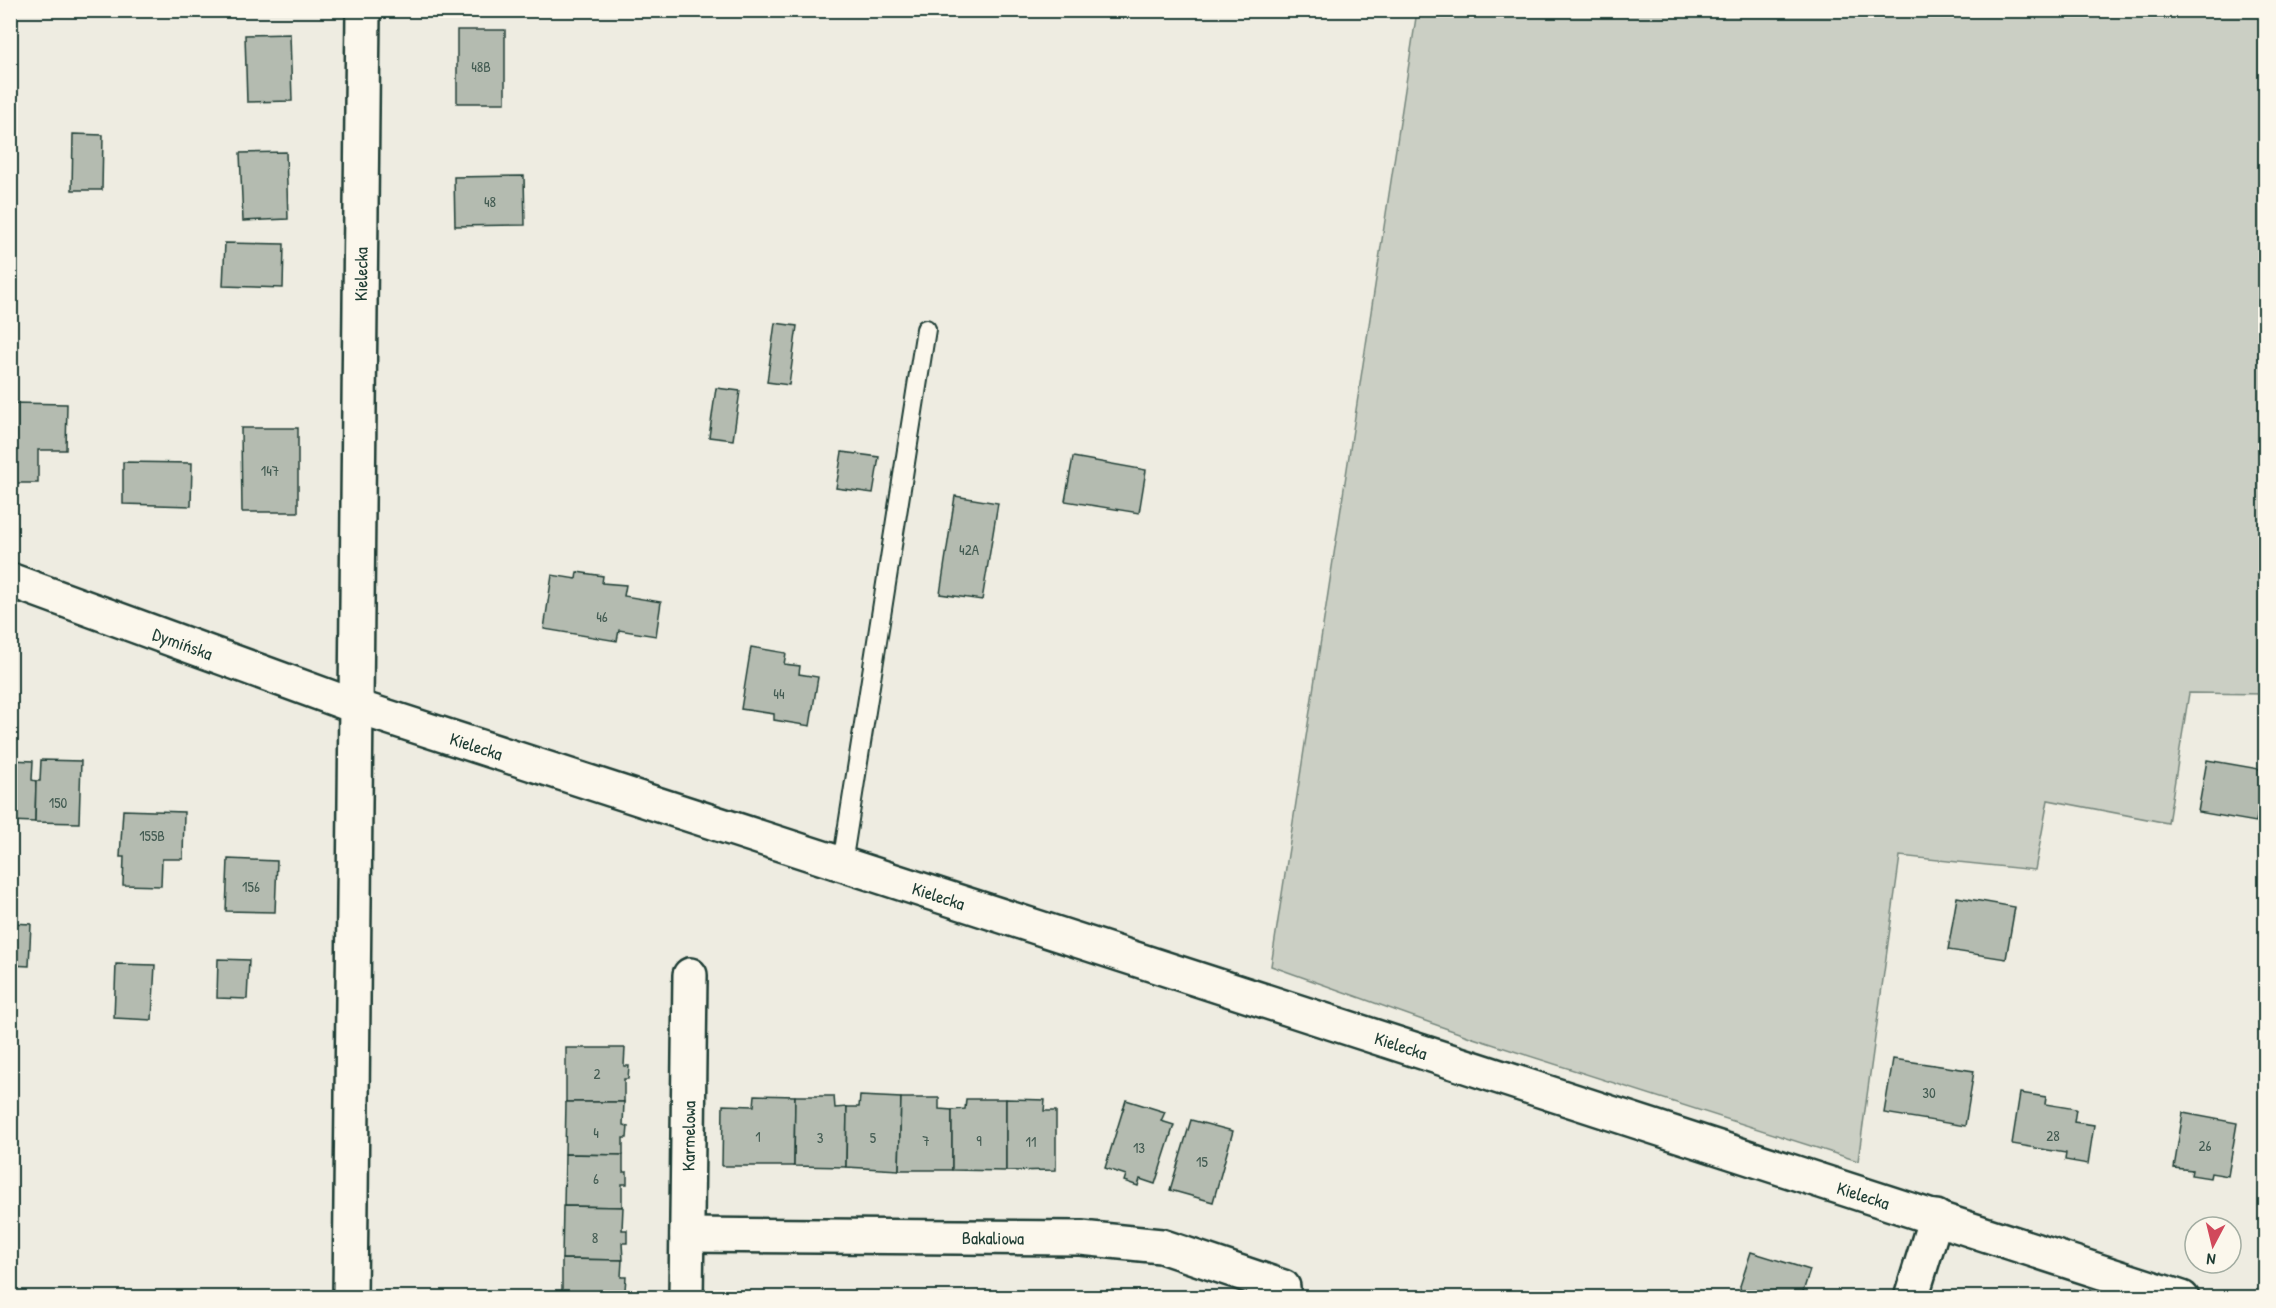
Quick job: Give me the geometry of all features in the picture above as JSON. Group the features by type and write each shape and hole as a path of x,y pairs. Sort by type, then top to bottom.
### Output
{"street":[{"name":"Kielecka","path":"363,10 357,707 2182,1298"},
{"name":"Dymińska","path":"10,580 357,707"},
{"path":"350,1298 357,707"},
{"name":"Karmelowa","path":"686,1298 690,975"},
{"path":"1911,1298 1936,1217"},
{"name":"Bakaliowa","path":"687,1235 1081,1238 1161,1246 1283,1287 1283,1298"}],"lane":[{"path":"842,864 926,329"}],"shaded area":[{"path":"1417,11 2265,11 2265,694 2189,693 2168,823 2048,800 2035,870 1900,856 1858,1161 1473,1038 1271,966"}],"building":[{"path":"457,30 505,30 505,103 457,103"},
{"path":"290,34 292,101 247,102 245,35"},
{"path":"73,134 103,135 102,190 72,190"},
{"path":"286,152 288,219 243,221 240,153"},
{"path":"524,176 525,225 455,226 454,177"},
{"path":"225,243 284,244 283,288 223,286"},
{"path":"775,323 797,326 789,385 767,382"},
{"path":"716,388 740,391 733,440 709,437"},
{"path":"12,403 67,404 66,450 38,450 38,483 12,483"},
{"path":"241,428 298,428 298,512 242,512"},
{"path":"842,452 879,457 873,493 836,488"},
{"path":"1073,457 1146,470 1139,513 1065,501"},
{"path":"123,462 192,463 191,506 123,504"},
{"path":"955,496 998,503 982,600 940,594"},
{"path":"577,572 603,576 602,583 626,585 624,596 661,602 656,636 619,630 617,641 544,629 552,575 576,579"},
{"path":"751,647 786,653 784,664 800,666 799,674 818,677 810,726 774,720 774,714 741,709"},
{"path":"10,760 33,761 32,780 36,781 35,822 10,821"},
{"path":"41,760 81,761 79,823 35,822 36,781 40,781"},
{"path":"2207,760 2265,770 2256,822 2198,812"},
{"path":"123,810 184,812 183,859 162,859 161,886 123,885 124,857 120,857"},
{"path":"228,859 277,861 275,912 226,911"},
{"path":"1957,897 2015,907 2006,959 1948,950"},
{"path":"10,923 31,924 29,966 10,965"},
{"path":"218,959 249,960 247,999 217,998"},
{"path":"116,964 155,965 152,1020 114,1018"},
{"path":"566,1048 625,1048 624,1066 629,1066 628,1079 624,1079 624,1102 566,1102"},
{"path":"1893,1059 1974,1071 1965,1126 1884,1113"},
{"path":"2020,1093 2046,1097 2045,1104 2076,1109 2074,1122 2094,1125 2088,1164 2065,1160 2066,1153 2012,1144"},
{"path":"755,1095 795,1096 794,1166 722,1166 723,1105 754,1106"},
{"path":"795,1096 834,1096 835,1108 847,1107 846,1167 794,1166"},
{"path":"860,1096 901,1098 899,1170 846,1167 847,1107 859,1107"},
{"path":"901,1098 939,1098 939,1109 952,1110 952,1170 899,1170"},
{"path":"966,1099 1006,1099 1006,1171 952,1170 952,1110 965,1109"},
{"path":"1006,1099 1045,1100 1044,1111 1056,1111 1056,1170 1006,1171"},
{"path":"1126,1100 1165,1112 1161,1121 1174,1125 1155,1184 1140,1179 1138,1186 1124,1181 1126,1175 1105,1168"},
{"path":"566,1102 624,1102 623,1125 628,1126 627,1138 623,1138 623,1155 565,1154"},
{"path":"2183,1113 2237,1123 2228,1176 2211,1173 2210,1178 2191,1175 2192,1170 2174,1168"},
{"path":"1191,1120 1233,1131 1213,1202 1170,1190"},
{"path":"565,1154 623,1155 623,1172 627,1172 627,1184 622,1184 622,1207 564,1206"},
{"path":"2266,1173 2266,1199 2261,1199"},
{"path":"563,1206 623,1207 622,1230 627,1230 627,1243 622,1243 623,1260 562,1259"},
{"path":"1751,1252 1810,1270 1801,1298 1767,1295 1767,1298 1741,1298 1740,1286"},
{"path":"562,1259 622,1260 621,1277 626,1277 625,1290 621,1290 621,1298 562,1298"},
{"path":"924,1295 959,1296 959,1298 924,1298"}]}
